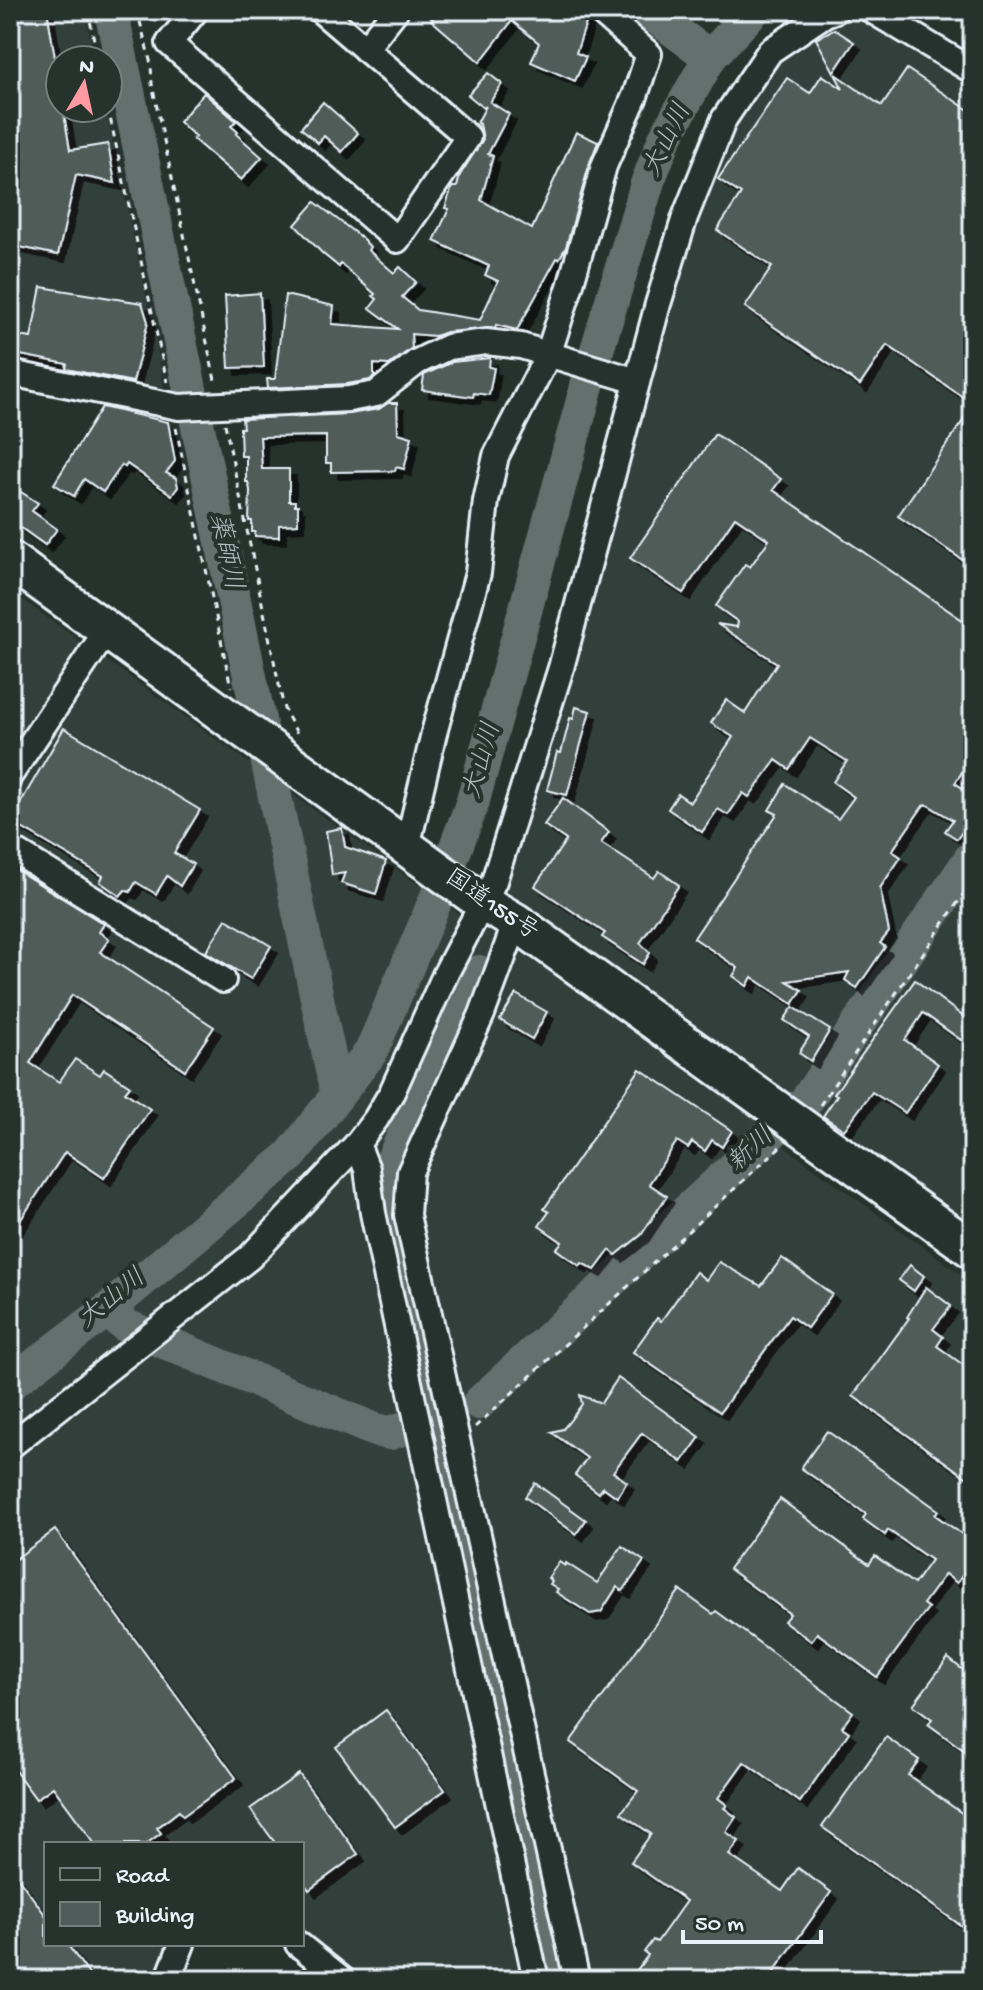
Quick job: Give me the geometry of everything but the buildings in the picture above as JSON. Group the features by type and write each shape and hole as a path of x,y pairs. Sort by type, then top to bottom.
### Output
{"highway":[{"name":"国道155号","path":"10,560 482,902 516,922 973,1250"}],"street":[{"path":"196,10 169,43 397,240 468,137 320,10"},
{"path":"365,49 396,10"},
{"path":"407,847 434,733 478,573 486,501 496,456 552,356 604,166 635,96 649,54 598,10"},
{"path":"10,1446 250,1257 357,1144 392,1092 446,973 494,881 561,668 626,378 724,119 770,51 825,14 836,10"},
{"path":"871,10 973,71"},
{"path":"10,373 179,407 349,399 376,394 417,362 448,347 486,342 521,346 626,378"},
{"path":"10,775 107,630"},
{"path":"10,848 223,980"},
{"path":"516,922 482,1014 410,1172 407,1215 577,1980"},
{"path":"357,1144 367,1169 379,1244 536,1980"},
{"path":"168,1980 181,1946"},
{"path":"300,1946 343,1980"}],"path":[{"path":"88,10 95,44"},
{"path":"457,1443 801,1127 973,880"}],"shaded area":[{"path":"10,10 84,10 91,44 44,44 44,124 109,124 166,400 10,366"},
{"path":"852,14 973,84 973,1229 511,899 505,887 665,307 733,120 775,57 800,39"},
{"path":"10,591 463,917 513,942 761,1112 786,1148 973,1283 973,1980 355,1980 304,1937 304,1842 44,1842 44,1946 168,1946 156,1980 10,1980"}],"waterway":[{"name":"薬師川","path":"111,10 337,1094"},
{"path":"646,10 710,57"},
{"name":"大山川","path":"10,1384 106,1311 291,1155 371,1052 441,887 472,804 594,360 648,181 665,138 710,57 754,10"},
{"name":"新川","path":"479,1403 806,1101 973,855"},
{"path":"479,972 394,1157 392,1211 558,1980"},
{"path":"106,1311 126,1326 375,1430 390,1433 408,1427"}]}
